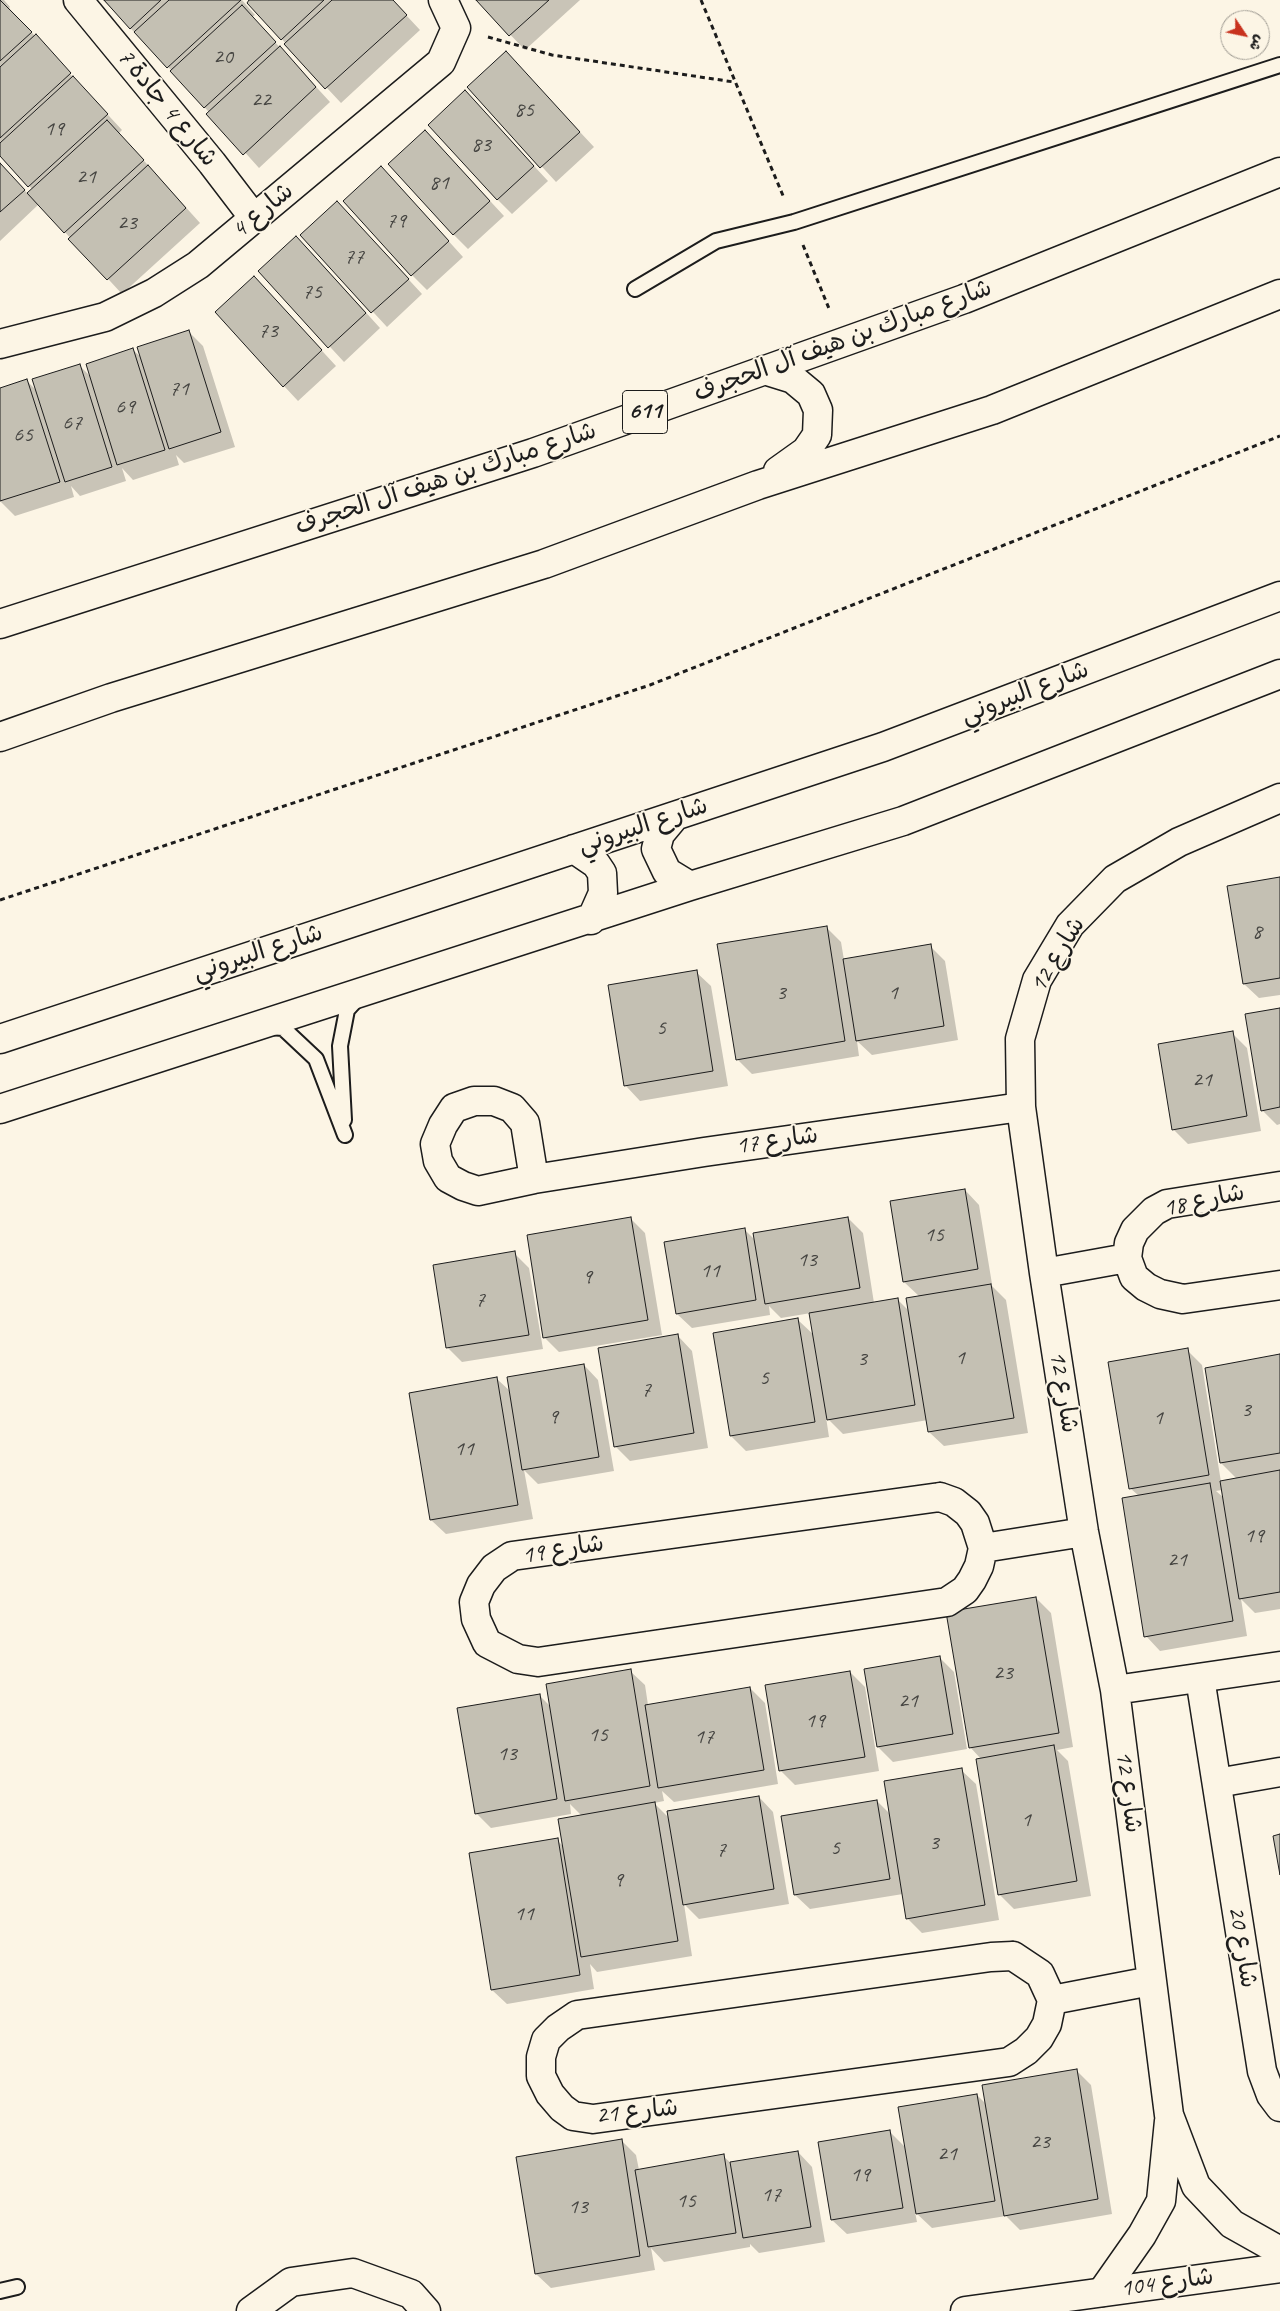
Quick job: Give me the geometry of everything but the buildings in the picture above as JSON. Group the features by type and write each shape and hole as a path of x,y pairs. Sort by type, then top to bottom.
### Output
{"street":[{"name":"شارع 4 جادة 7","path":"78,0 212,163 254,218"},
{"path":"443,0 456,28"},
{"name":"شارع 4","path":"0,344 113,313 154,292 198,265 441,62 456,28"},
{"name":"شارع مبارك بن هيف آل الحجرف","path":"0,624 533,452 964,299 1280,172"},
{"path":"0,737 121,696 544,564 758,484 992,410 1280,294"},
{"path":"758,484 806,451 816,435 818,410 811,394 793,378 764,370"},
{"name":"شارع البيروني","path":"0,1039 883,747 1280,596"},
{"path":"0,1108 590,920 690,886 903,821 1280,674"},
{"name":"شارع 12","path":"1102,2292 1142,2235 1161,2201 1169,2115 1115,1690 1084,1532 1044,1273 1021,1107 1020,1039 1037,980 1070,926 1115,879 1179,842 1280,798"},
{"path":"675,816 660,834 656,848 668,872 690,886"},
{"path":"574,849 596,864 602,873 603,893 590,920"},
{"name":"شارع 17","path":"534,1179 704,1152 1021,1107"},
{"name":"شارع 18","path":"1127,1258 1128,1243 1135,1230 1148,1216 1167,1204 1280,1186"},
{"path":"1044,1273 1127,1258 1134,1277 1146,1287 1160,1294 1183,1299 1280,1285"},
{"name":"شارع 19","path":"940,1497 954,1502 968,1513 975,1523 983,1548 979,1566 972,1580 965,1590 947,1602 538,1662 518,1659 487,1643 476,1619 474,1602 481,1585 494,1568 512,1556 940,1497"},
{"path":"983,1548 1084,1532"},
{"path":"1115,1690 1280,1666"},
{"name":"شارع 20","path":"1200,1678 1262,2071 1271,2095 1280,2107"},
{"path":"1217,1782 1280,1772"},
{"name":"شارع 21","path":"1013,1956 1028,1964 1040,1974 1052,2000 1047,2024 1038,2038 1026,2051 1009,2062 593,2119 573,2116 562,2108 550,2094 541,2076 541,2057 546,2040 558,2028 577,2015 991,1957 1013,1956"},
{"path":"1052,2000 1151,1981"},
{"name":"شارع 12","path":"1169,2115 1196,2186 1232,2224 1280,2252"},
{"name":"شارع 104","path":"965,2311 1280,2268"},
{"path":"251,2311 291,2282 353,2273 411,2294 426,2311"}],"lane":[{"path":"635,289 716,241 794,222 1280,66"},
{"path":"256,1026 283,1028 316,1059 345,1135 340,1046 348,1010 365,991"},
{"path":"0,2290 17,2287"}],"path":[{"path":"701,0 842,342"},
{"path":"456,28 552,55 735,82"},
{"path":"0,900 650,685 1280,436"}]}
